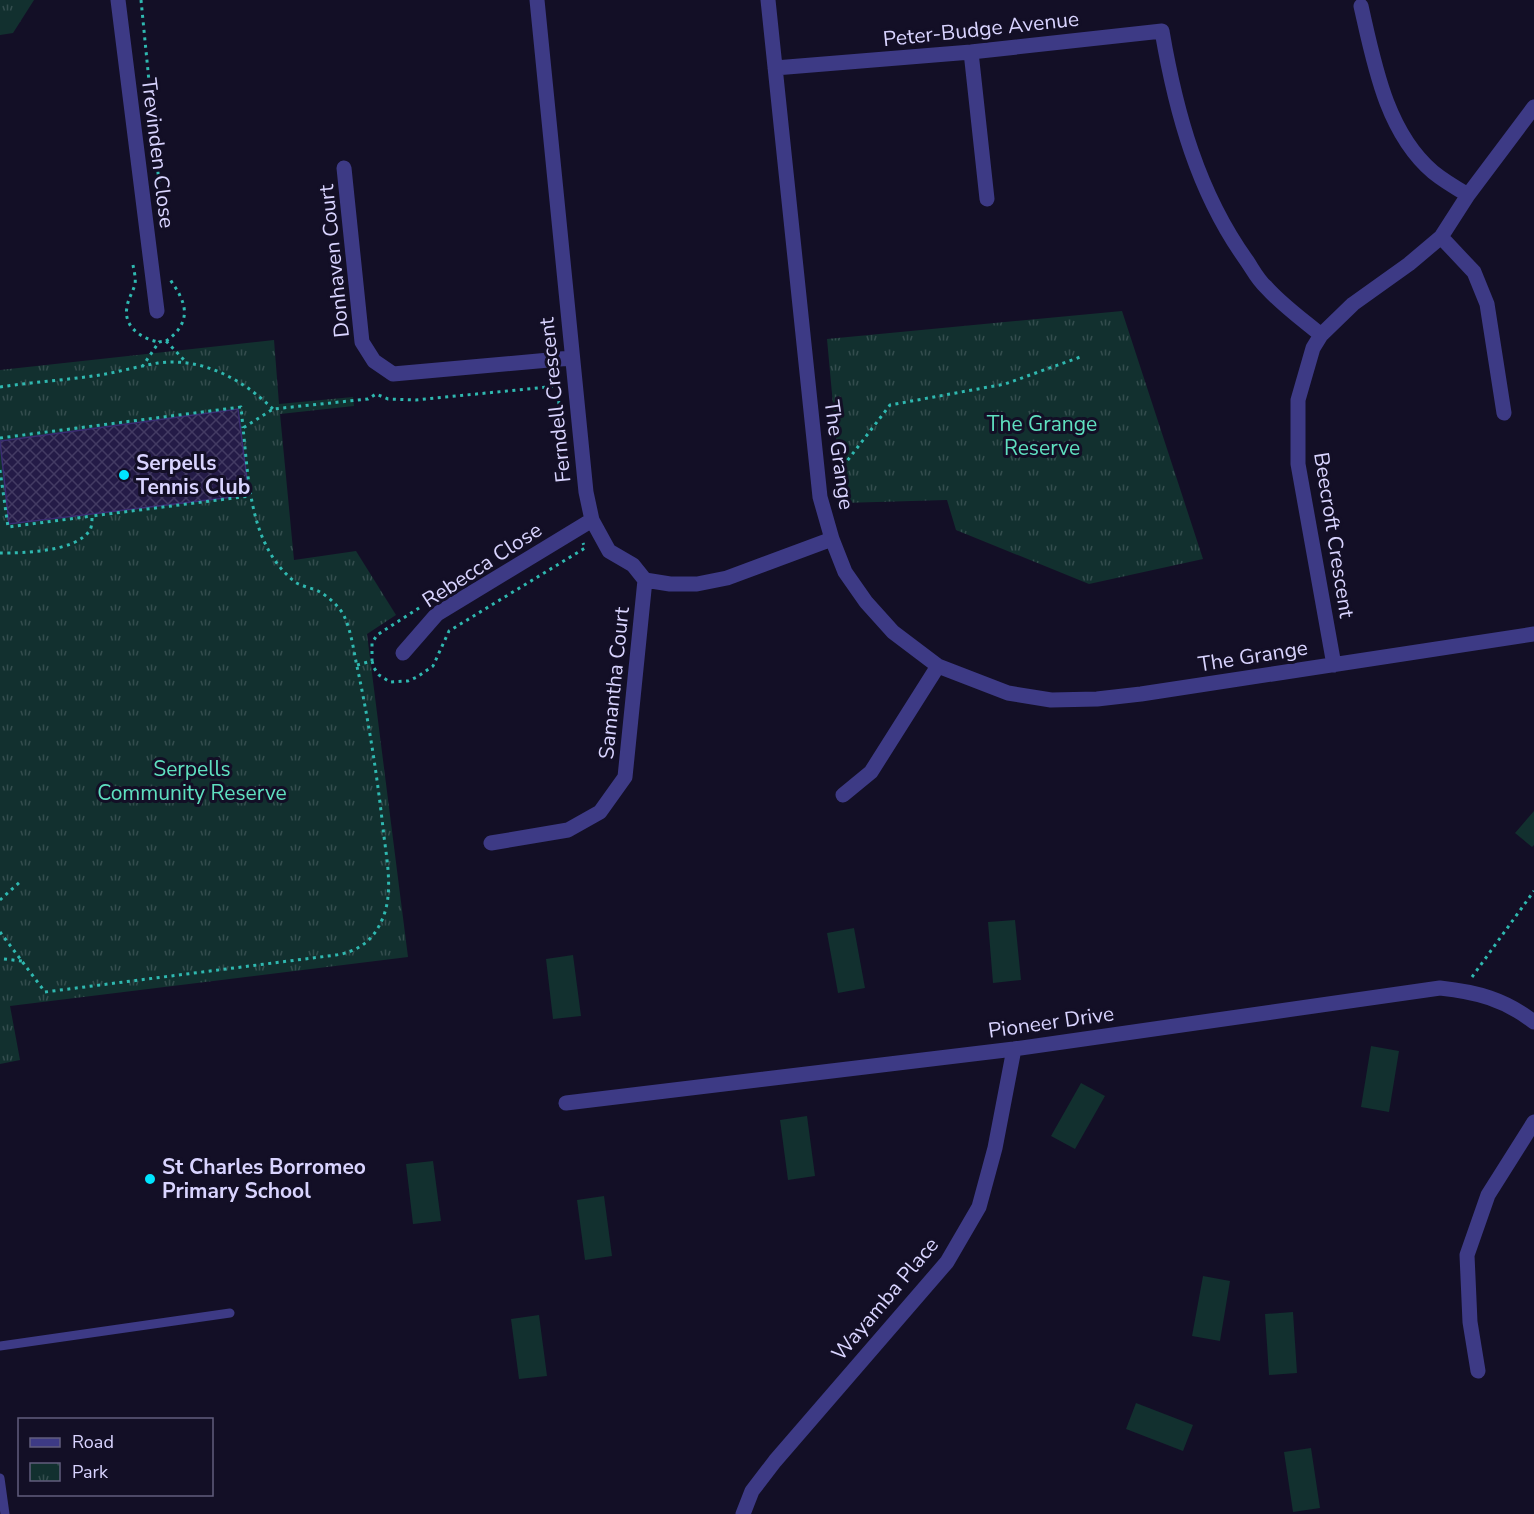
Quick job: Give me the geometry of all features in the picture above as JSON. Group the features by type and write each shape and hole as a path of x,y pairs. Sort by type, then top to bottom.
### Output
{"street":[{"name":"Trevinden Close","path":"118,0 157,311"},
{"name":"Ferndell Crescent","path":"537,0 586,492 592,520 609,552 633,565 645,580"},
{"name":"The Grange","path":"768,0 820,497 832,539 845,572 866,602 893,632 938,666 1008,693 1051,700 1096,699 1141,694 1534,634"},
{"path":"1361,6 1377,74 1393,115 1410,146 1433,171 1468,195"},
{"name":"Peter-Budge Avenue","path":"775,68 971,52 1162,31 1172,86 1186,136 1207,194 1236,246 1265,287 1321,335"},
{"path":"971,52 987,199"},
{"name":"Beecroft Crescent","path":"1334,665 1298,464 1298,400 1313,348 1321,335 1353,304 1442,237 1468,195 1534,107"},
{"name":"Donhaven Court","path":"344,168 362,342 374,361 393,374 571,358"},
{"path":"1442,237 1474,272 1487,304 1504,413"},
{"name":"Rebecca Close","path":"403,653 436,614 592,520"},
{"path":"645,580 670,584 697,584 727,578 832,539"},
{"name":"Samantha Court","path":"491,843 568,830 600,812 625,777 645,580"},
{"path":"843,795 871,772 938,666"},
{"name":"Pioneer Drive","path":"566,1103 1014,1049 1440,988 1493,997 1534,1022"},
{"name":"Wayamba Place","path":"743,1514 752,1491 775,1461 947,1262 979,1207 995,1148 1014,1049"},
{"path":"1478,1371 1470,1322 1467,1255 1488,1195 1534,1122"}],"lane":[{"path":"0,1346 230,1312"},
{"path":"0,1478 5,1514"}],"path":[{"path":"141,0 161,202"},
{"path":"132,257 135,280 126,310 128,319 138,334 147,340 166,341 177,334 186,313 180,294 168,275"},
{"path":"166,341 186,363"},
{"path":"142,367 159,342"},
{"path":"820,497 890,405 1005,384 1083,356"},
{"path":"0,387 45,380 79,378 157,363 186,363 206,365 261,397 273,409"},
{"path":"243,428 273,409 368,399 376,394 388,399 416,400 557,386 566,463"},
{"path":"0,438 241,407 251,503 267,547 280,569 298,584 320,592 335,604 345,617 367,712 380,797 388,875 385,910 381,923 360,948 350,953 45,992 0,932"},
{"path":"0,470 8,527 250,496"},
{"path":"0,553 60,548 82,539 91,529 92,516"},
{"path":"0,900 20,882"},
{"path":"1462,990 1534,891"},
{"path":"4,959 22,962"}],"green space":[{"path":"0,0 34,0 13,33 0,35"},
{"name":"The Grange Reserve","path":"1122,311 1203,559 1089,584 956,530 947,500 842,503 827,339"},
{"name":"Serpells Community Reserve","path":"274,340 279,404 353,397 354,406 280,414 294,560 356,551 396,615 367,634 408,957 10,1006 20,1060 0,1064 0,370"},
{"path":"1534,811 1534,845 1532,847 1515,833"},
{"path":"1015,920 1021,980 993,983 988,922"},
{"path":"854,928 865,988 838,993 827,933"},
{"path":"573,955 581,1016 553,1019 546,959"},
{"path":"1371,1046 1399,1051 1389,1112 1361,1107"},
{"path":"1081,1083 1105,1096 1075,1149 1051,1136"},
{"path":"807,1116 815,1176 788,1180 780,1120"},
{"path":"433,1161 441,1221 413,1224 406,1164"},
{"path":"604,1196 612,1256 585,1260 577,1200"},
{"path":"1203,1276 1230,1281 1220,1341 1192,1336"},
{"path":"1293,1312 1297,1373 1269,1375 1265,1314"},
{"path":"539,1315 547,1376 519,1379 511,1319"},
{"path":"1136,1403 1193,1425 1183,1451 1126,1429"},
{"path":"1311,1448 1320,1508 1293,1512 1284,1452"}],"building":[{"name":"Serpells Tennis Club","path":"238,409 249,495 9,524 0,441"}],"place":[{"name":"Serpells Tennis Club","path":"124,475"},
{"name":"St Charles Borromeo Primary School","path":"150,1179"}]}
